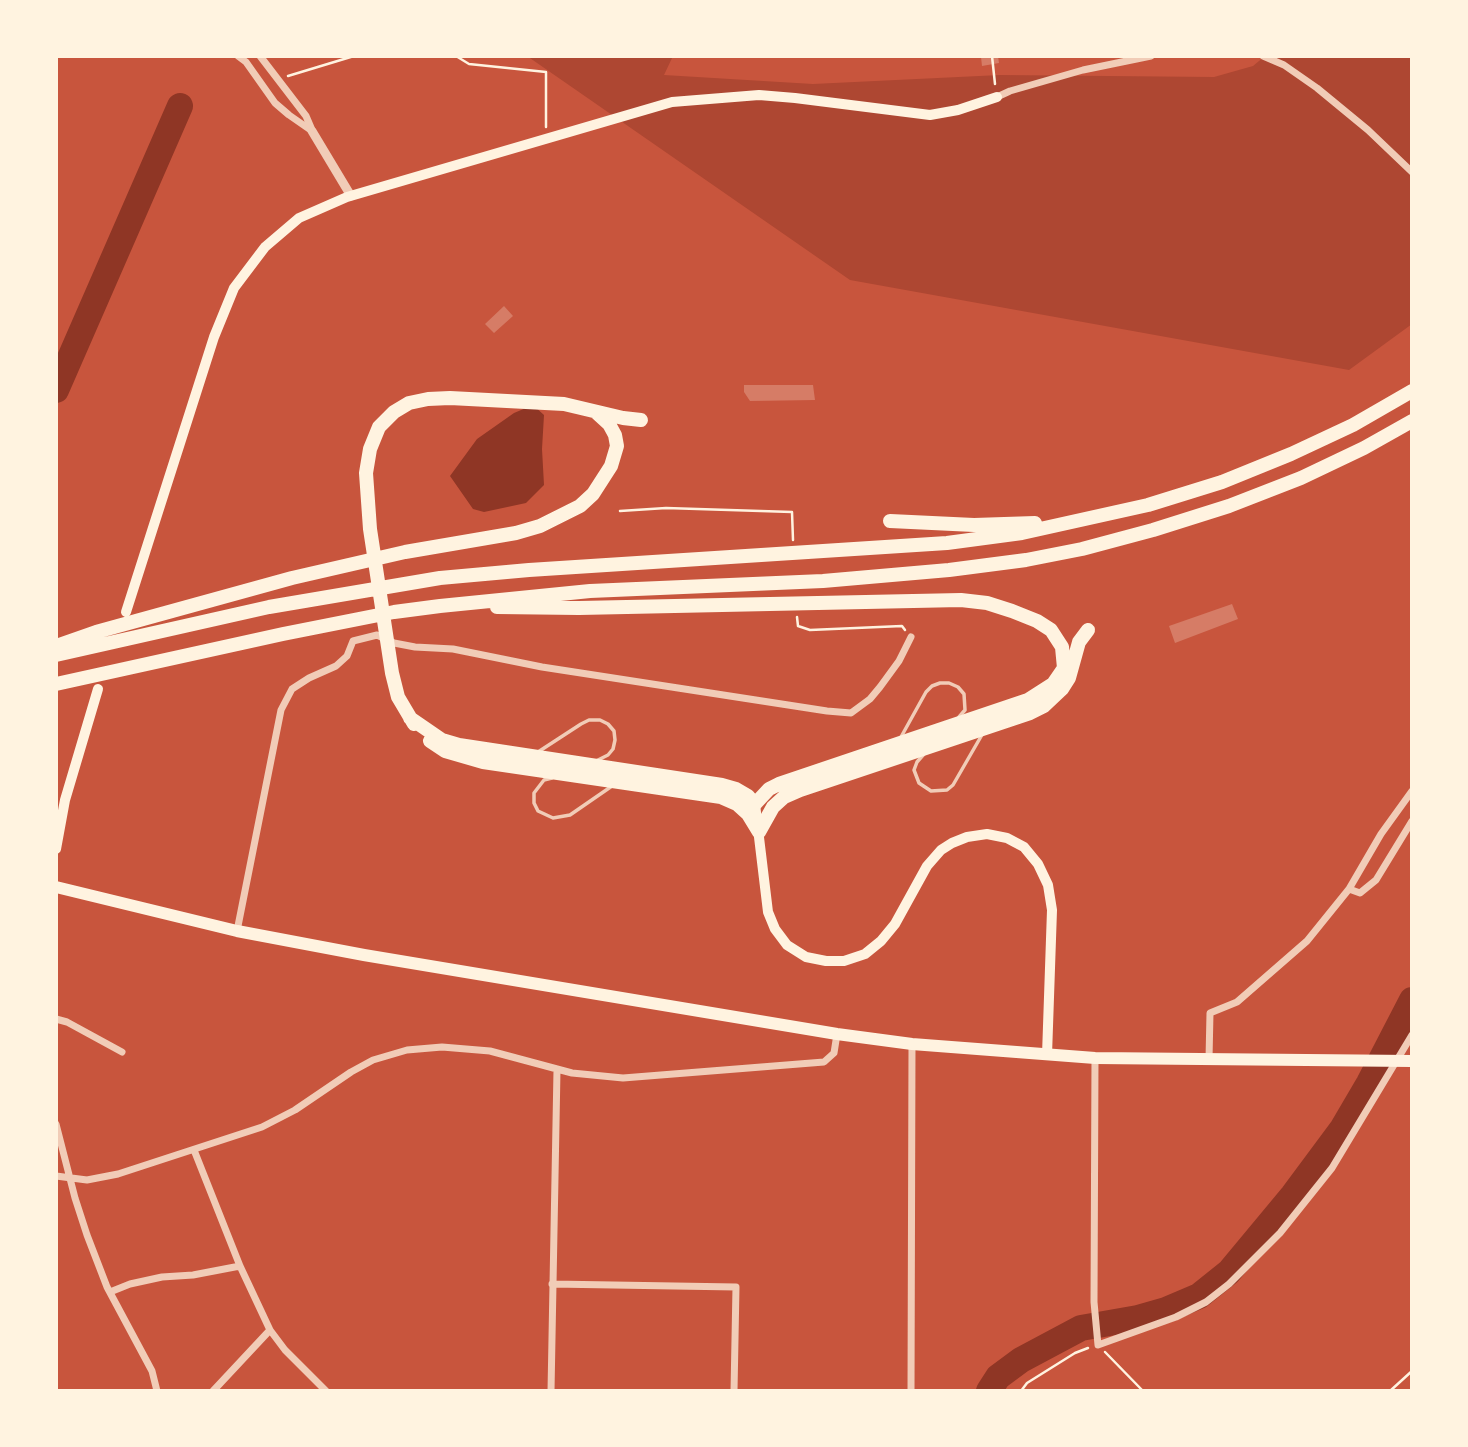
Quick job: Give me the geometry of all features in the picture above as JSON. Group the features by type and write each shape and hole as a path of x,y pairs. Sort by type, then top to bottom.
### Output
{"highway":[{"path":"56,655 269,607 440,578 529,570 822,553 947,543 1022,533 1148,505 1222,482 1353,425 1412,391"},
{"path":"641,420 564,404 450,398 428,399 409,404 394,412 379,427 370,449 366,473 370,530 398,696 422,736 445,751 483,762 721,797 737,804 748,814 759,832 773,807 784,797 1030,713 1052,700 1069,678 1079,642 1088,630"},
{"path":"56,646 96,632 304,575 540,526 587,500 604,481 617,446 609,424 597,413"},
{"path":"56,684 283,634 394,612 440,606 590,592 823,581 1026,560 1141,534 1229,506 1301,478 1412,421"},
{"path":"890,521 974,525 1078,522"},
{"path":"410,718 442,740 722,785 736,789 755,804 769,789 779,784 1028,700 1053,684 1064,668 1065,658 1062,647 1051,631 1037,621 987,603 961,600 579,608 440,606"},
{"path":"56,887 237,931 364,955 837,1034 912,1044 1095,1058 1412,1060"}],"main road":[{"path":"126,611 214,337 234,288 265,247 299,218 351,196 672,102 759,96 930,115 997,97"},
{"path":"56,849 65,800 97,689"},
{"path":"755,804 768,912 775,929 787,945 806,957 826,961 844,961 865,954 881,941 895,924 927,866 941,850 952,843 987,834 1007,838 1024,847 1038,864 1048,886 1052,910 1047,1055"}],"street":[{"path":"238,56 246,62 275,103 312,131"},
{"path":"260,56 306,116 312,131 351,196"},
{"path":"997,97 1083,70 1151,56"},
{"path":"1263,56 1284,65 1317,88 1368,130 1412,172"},
{"path":"237,931 281,710 292,689 336,666 347,656 353,641 377,635 394,643 415,647 453,649 542,667 851,713 870,699 880,687 899,661 911,637"},
{"path":"1209,1059 1210,1013 1237,1002 1307,941 1349,889 1381,834 1412,791"},
{"path":"1349,889 1360,893 1376,880 1412,821"},
{"path":"56,1019 68,1022 122,1052"},
{"path":"56,1176 87,1180 118,1174 262,1127 295,1110 373,1060 423,1047 465,1048 513,1056 572,1073 623,1078 811,1065 824,1062 834,1053 837,1034"},
{"path":"1095,1058 1094,1302 1098,1345 1176,1317 1206,1302 1229,1284 1280,1233 1332,1168 1412,1035"},
{"path":"911,1391 912,1044"},
{"path":"551,1391 557,1070"},
{"path":"56,1124 87,1235 110,1292 152,1371 157,1391"},
{"path":"194,1150 240,1266 270,1331 326,1391"},
{"path":"110,1292 130,1284 162,1277 192,1275 240,1266"},
{"path":"552,1284 736,1287 734,1391"},
{"path":"213,1391 270,1331"}],"lane":[{"path":"890,760 926,692 940,683 958,687 966,702 965,710 951,727"},
{"path":"930,747 917,762 914,770 916,778 931,791 947,790 953,785 994,712"},
{"path":"516,766 581,724 589,720 600,720 614,731 614,749 588,765"},
{"path":"564,774 544,780 534,793 534,803 544,816 553,818 570,815 632,772"}],"path":[{"path":"278,79 354,56"},
{"path":"456,56 469,64 546,72 546,139"},
{"path":"992,56 997,97"},
{"path":"620,511 666,508 792,512"},
{"path":"798,626 810,630 901,626 911,637"},
{"path":"1021,1391 1027,1383 1075,1353 1098,1345 1143,1391"},
{"path":"1390,1391 1412,1371"}],"shaded area":[{"path":"527,56 673,56 664,75 813,84 1000,75 1214,77 1253,66 1265,56 1412,56 1412,324 1349,370 850,280"},
{"path":"533,405 544,415 544,485 526,503 484,512 473,509 450,476 477,439 514,413"}],"building":[{"path":"998,56 999,63 982,66 981,57"},
{"path":"504,306 513,316 494,333 485,324"},
{"path":"744,385 813,385 815,400 750,401 744,392"},
{"path":"1232,604 1238,619 1175,643 1169,626"}],"waterway":[{"path":"56,390 180,106"},
{"path":"989,1391 998,1377 1021,1360 1081,1328 1166,1310 1199,1296 1229,1272 1293,1195 1342,1129 1412,1000"}]}
